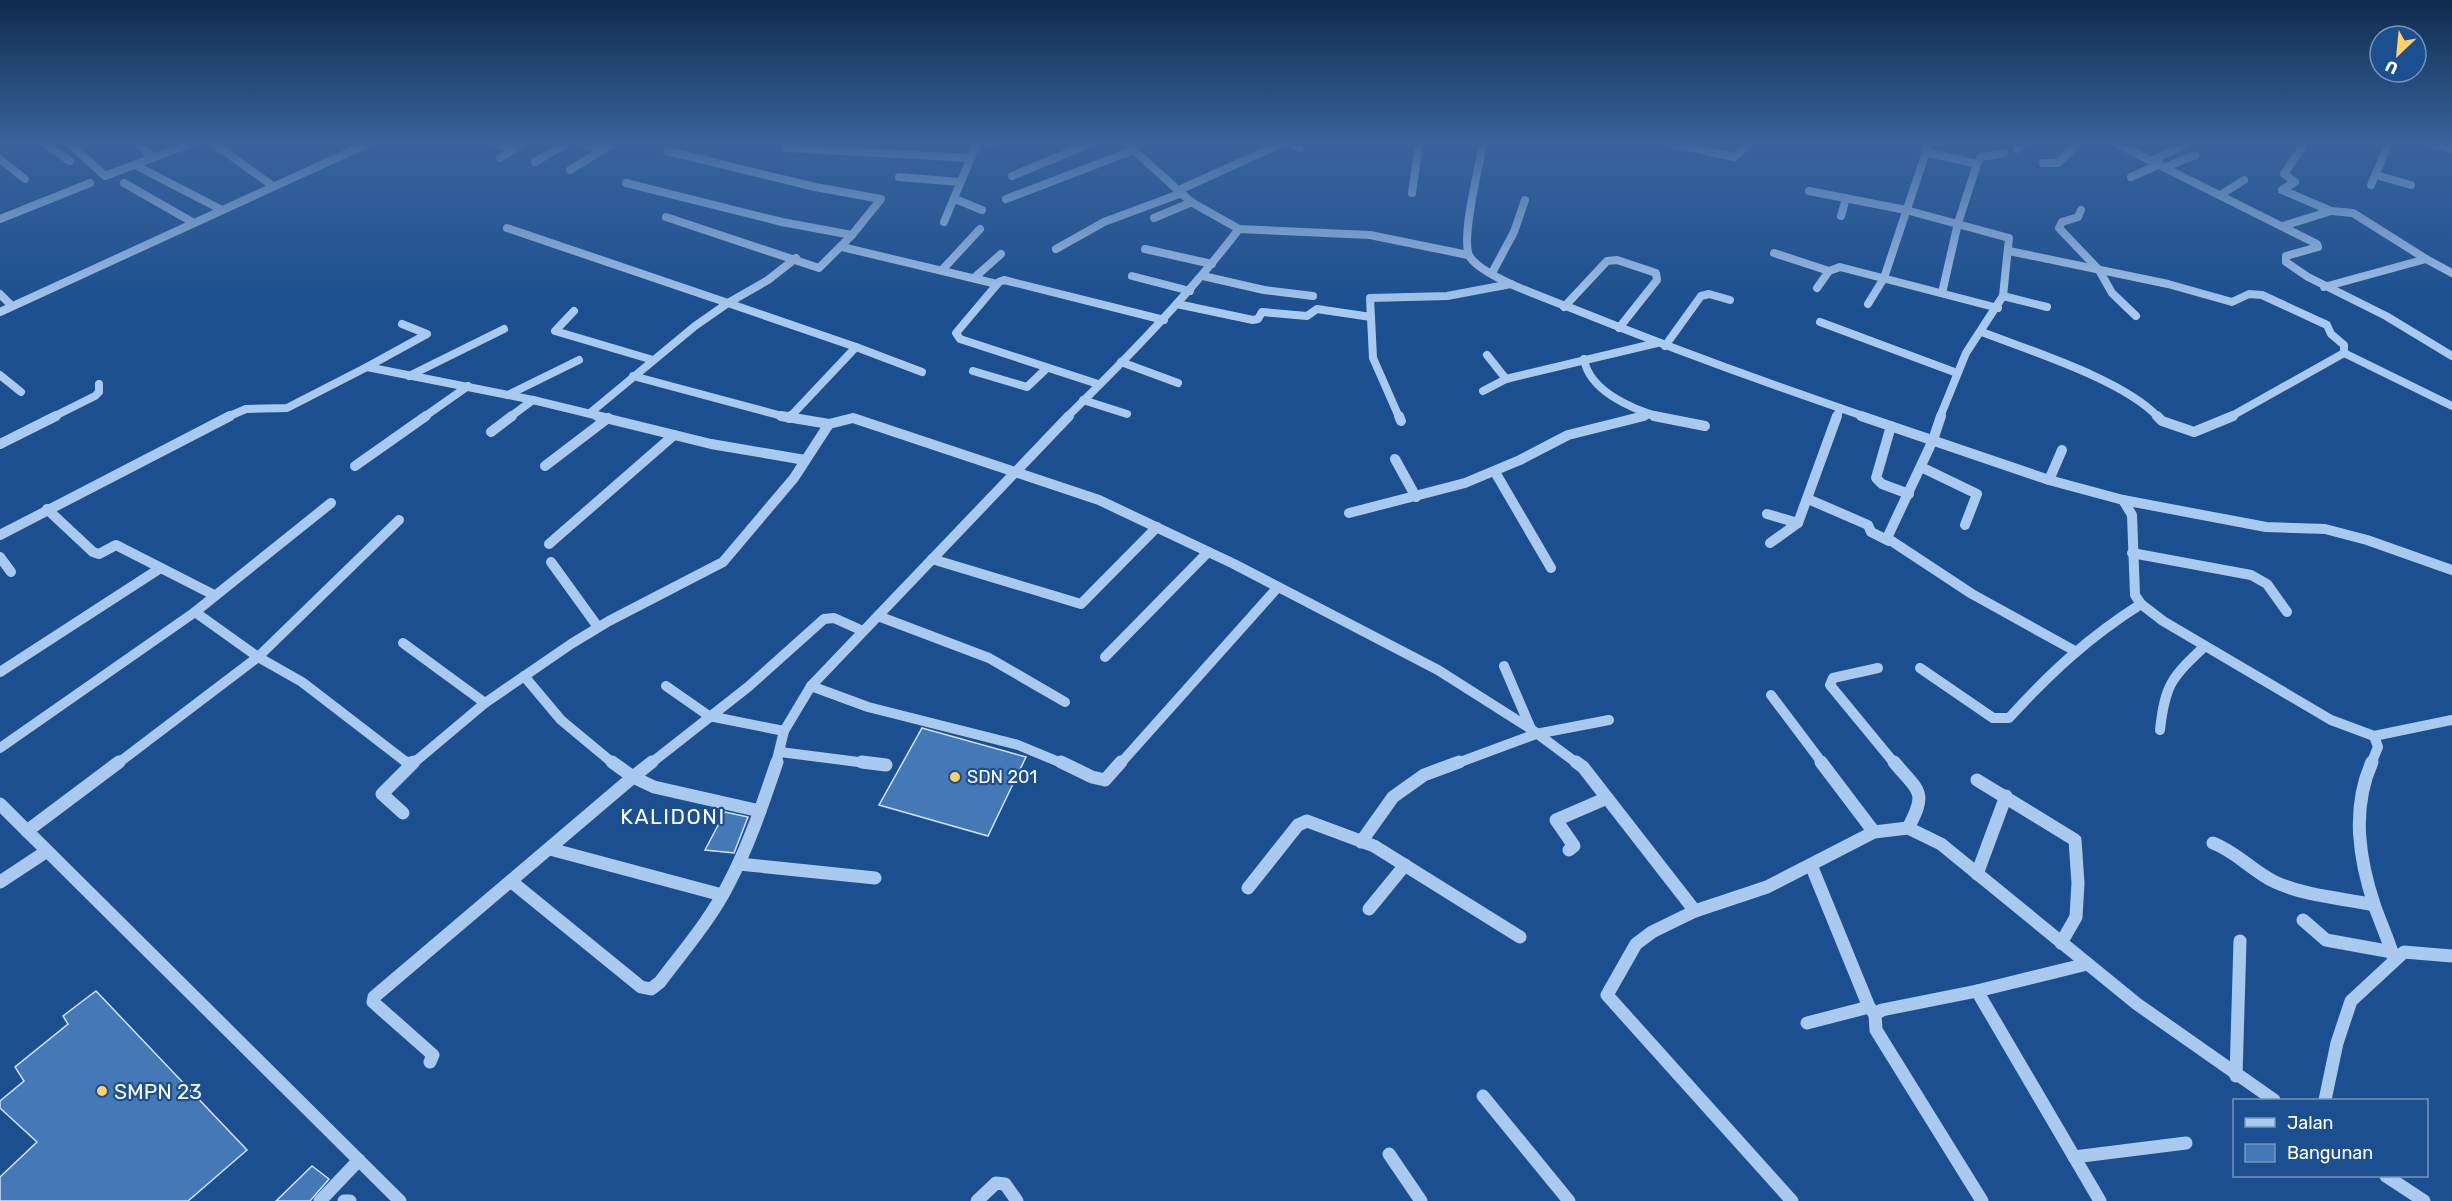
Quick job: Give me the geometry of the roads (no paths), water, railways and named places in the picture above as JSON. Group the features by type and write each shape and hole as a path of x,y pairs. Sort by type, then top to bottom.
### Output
{"street":[{"path":"0,219 50,199"},
{"path":"152,199 194,223"},
{"path":"201,199 222,210"},
{"path":"0,312 245,199"},
{"path":"690,199 782,222 852,235"},
{"path":"666,217 796,258 819,268 842,247 881,199"},
{"path":"955,199 982,210"},
{"path":"944,222 955,199"},
{"path":"1056,249 1104,222 1162,199"},
{"path":"1188,199 1212,216 1239,229 1370,236 1468,255 1511,284 1618,328 2049,480 2123,500 2266,527 2325,529 2367,540 2452,570"},
{"path":"1468,255 1467,237 1474,199"},
{"path":"1840,216 1846,199"},
{"path":"1851,199 1906,210 2008,237 2009,251 2003,296 1983,332 1966,353 1933,440 1909,494 1887,534 1889,541"},
{"path":"1868,304 1884,278 1910,199"},
{"path":"1942,293 1966,199"},
{"path":"2232,199 2318,245 2318,247 2286,256 2285,260 2292,267 2324,287 2386,316 2452,356"},
{"path":"2304,199 2331,211 2353,213 2452,273"},
{"path":"1492,273 1514,232 1526,200"},
{"path":"1154,218 1192,202"},
{"path":"2081,210 2078,217 2062,222 2059,228 2099,270 2112,293 2136,316"},
{"path":"2283,226 2331,211"},
{"path":"507,228 856,347 922,372"},
{"path":"512,882 641,987 651,989 660,982 703,926 739,864 780,752 784,730 811,686 1014,471 1164,320 1203,276 1239,229"},
{"path":"942,270 980,230"},
{"path":"842,247 997,284"},
{"path":"1145,249 1212,264"},
{"path":"2009,251 2208,294 2232,302 2251,294 2267,297 2327,325 2331,334 2344,345 2344,353"},
{"path":"1774,253 1829,271"},
{"path":"974,278 1001,254"},
{"path":"590,413 652,360 728,303 796,258"},
{"path":"2324,287 2426,259"},
{"path":"1564,307 1606,261 1617,260 1656,273 1656,280 1618,328"},
{"path":"1817,288 1829,271 1840,267 1998,308"},
{"path":"1132,276 1190,291"},
{"path":"1203,276 1264,290 1313,296"},
{"path":"1098,384 956,337 959,329 997,284 1004,280 1164,320"},
{"path":"1401,421 1373,358 1369,300 1372,297 1446,296 1511,284"},
{"path":"0,294 12,306"},
{"path":"1483,391 1506,379 1584,359 1661,344 1701,296 1709,294 1730,300"},
{"path":"2003,296 2047,307"},
{"path":"1177,304 1253,320 1258,319 1262,312 1307,316 1317,309 1371,317"},
{"path":"574,311 555,331 652,360"},
{"path":"1820,322 1957,373"},
{"path":"0,535 239,411 254,406 274,410 287,408 427,334 402,324"},
{"path":"409,376 504,329"},
{"path":"1983,332 2124,392 2144,402 2162,421 2194,432 2232,416 2344,353"},
{"path":"789,418 856,347"},
{"path":"2344,353 2452,406"},
{"path":"1487,355 1506,379"},
{"path":"1584,359 1586,370 1610,396 1647,415 1705,426"},
{"path":"507,395 579,360"},
{"path":"1121,362 1178,383"},
{"path":"367,367 533,400 674,435 805,459"},
{"path":"973,371 1027,387 1047,368"},
{"path":"0,375 21,392"},
{"path":"633,376 789,418 829,424 853,418 864,420 1099,500 1278,587 1438,670 1533,731 1583,767 1695,911"},
{"path":"0,444 95,396 99,392 99,384"},
{"path":"355,466 468,387"},
{"path":"491,432 533,400"},
{"path":"1083,400 1127,414"},
{"path":"1770,543 1798,523 1840,408"},
{"path":"1349,513 1416,496 1495,471 1568,435 1647,415"},
{"path":"545,466 608,418"},
{"path":"403,813 382,794 416,761 484,703 598,627 723,562 781,496 829,424"},
{"path":"1891,426 1876,478 1882,484 1909,494"},
{"path":"549,544 674,435"},
{"path":"2049,480 2062,450"},
{"path":"1395,459 1416,496"},
{"path":"1921,467 1977,494 1965,525"},
{"path":"1495,471 1551,568"},
{"path":"1808,499 1868,525 1871,532 1972,594 2075,651"},
{"path":"2123,500 2132,515 2135,596 2141,604 2205,646 2331,720 2374,736 2452,720"},
{"path":"0,748 195,612 330,503"},
{"path":"47,509 93,552 99,554 116,545 214,595"},
{"path":"1767,514 1798,523"},
{"path":"32,828 258,657 399,520"},
{"path":"932,559 1081,604 1157,527"},
{"path":"1106,657 1159,599 1208,552"},
{"path":"2132,553 2251,575 2267,584 2287,612"},
{"path":"0,556 12,572"},
{"path":"551,562 598,627"},
{"path":"0,672 159,568"},
{"path":"811,686 830,695 912,719 1013,742 1105,780 1278,587"},
{"path":"1920,668 1993,718 2002,720 2009,718 2033,688 2075,651 2100,630 2141,604"},
{"path":"195,612 258,657 302,682 406,762 416,761"},
{"path":"878,616 989,658 1065,702"},
{"path":"430,1062 433,1055 373,1002 374,997 439,939 512,882 633,777 748,687 824,619 834,618 863,631"},
{"path":"403,643 484,703"},
{"path":"2160,730 2163,696 2168,681 2205,646"},
{"path":"1504,666 1533,731"},
{"path":"1878,668 1833,678 1830,685 1919,792 1921,804 1908,828"},
{"path":"524,676 540,699 566,726 587,745 633,777 654,787 760,811"},
{"path":"666,686 709,716 784,730"},
{"path":"1771,695 1874,832"},
{"path":"1361,842 1393,797 1424,774 1533,731 1609,720"},
{"path":"2374,736 2378,747 2358,800 2358,834 2374,905 2393,956"},
{"path":"780,752 886,765"},
{"path":"1977,780 2074,840 2078,883 2076,917 2061,943"},
{"path":"1977,874 2006,796"},
{"path":"1569,850 1574,846 1556,820 1608,798"},
{"path":"0,804 32,828 47,850 399,1201"},
{"path":"1248,888 1298,825 1305,821 1374,846 1520,937"},
{"path":"1792,1201 1607,995 1636,944 1652,932 1695,911 1767,887 1874,832 1908,828 1941,844 2087,964 2236,1076 2271,1099"},
{"path":"2213,843 2231,850 2261,877 2290,888 2374,905"},
{"path":"549,849 722,895"},
{"path":"0,882 47,850"},
{"path":"739,864 875,878"},
{"path":"1369,909 1405,864"},
{"path":"1811,865 1872,1011 1876,1030 1982,1201"},
{"path":"2303,920 2316,934 2326,939 2393,956"},
{"path":"2236,1076 2240,941"},
{"path":"2325,1099 2337,1043 2351,1001 2393,956 2404,951 2452,956"},
{"path":"1807,1023 1977,991 2087,964"},
{"path":"1977,991 2100,1201"},
{"path":"1483,1096 1569,1201"},
{"path":"2074,1156 2186,1143"},
{"path":"1389,1154 1421,1201"},
{"path":"320,1201 358,1160"},
{"path":"2388,1177 2424,1201"},
{"path":"977,1201 996,1183 1005,1184 1017,1201"},
{"path":"344,1201 350,1201"}],"place":[{"name":"SDN 201","path":"955,777"},
{"name":"SMPN 23","path":"102,1091"}],"district":[{"name":"KALIDONI","path":"673,816"}]}
